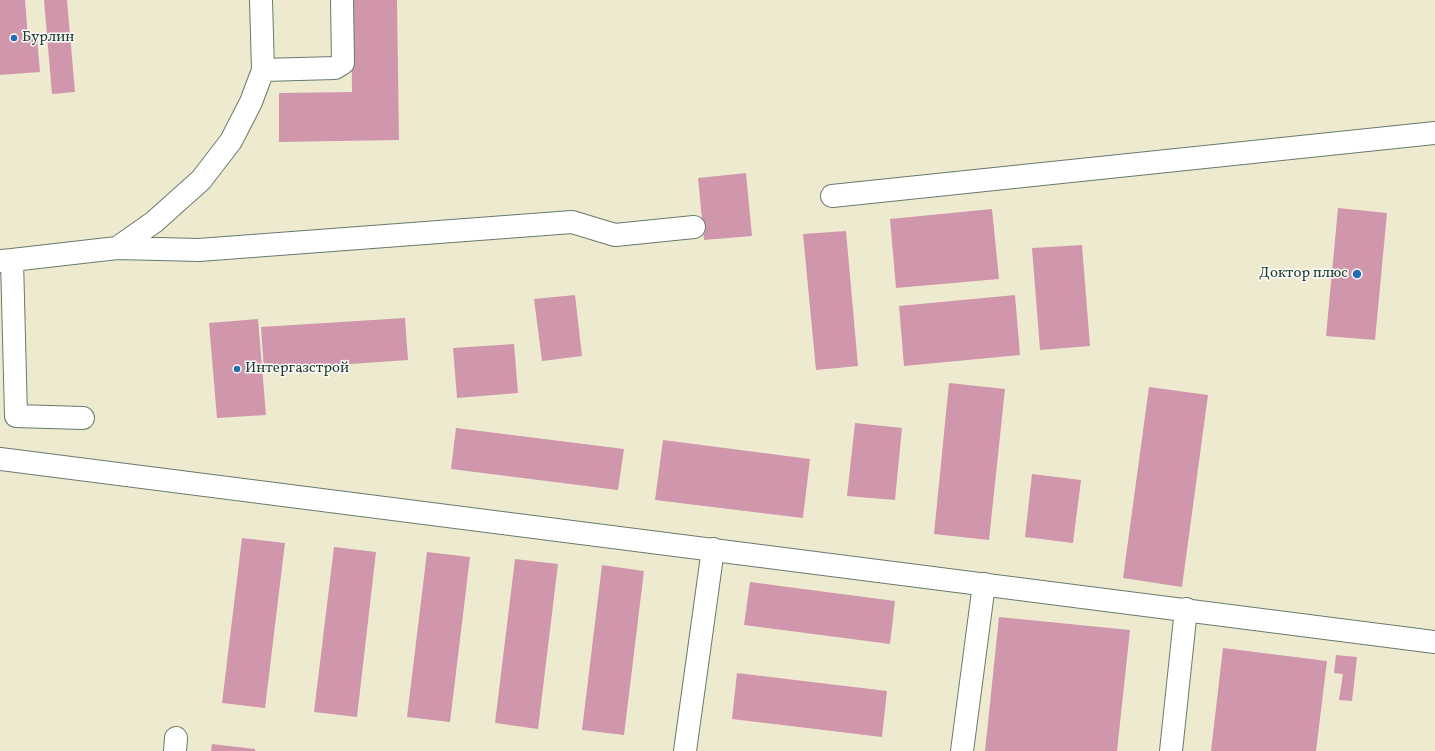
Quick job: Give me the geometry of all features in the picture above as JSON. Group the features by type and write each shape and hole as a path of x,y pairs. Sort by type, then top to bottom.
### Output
{"street":[{"path":"117,248 154,222 201,180 231,141 251,102 263,70 261,0"},
{"path":"263,70 336,68 343,63 342,0"},
{"path":"832,196 1435,133"},
{"path":"84,418 16,416 6,261 117,248 199,250 572,222 615,235 694,227"},
{"path":"0,459 1186,609 1435,642"},
{"path":"685,751 713,549"},
{"path":"962,751 984,584"},
{"path":"1171,751 1186,609"}],"building":[{"name":"Бурлин","path":"0,0 25,0 28,38 37,37 40,72 0,75"},
{"path":"44,0 67,0 75,92 52,94"},
{"path":"351,0 397,0 399,140 279,142 279,93 352,92"},
{"path":"746,173 752,236 704,240 698,178"},
{"name":"Доктор плюс","path":"1338,208 1387,213 1375,340 1326,336"},
{"path":"992,209 999,279 896,288 890,219"},
{"path":"846,231 858,366 816,370 803,234"},
{"path":"1082,245 1090,346 1040,350 1032,248"},
{"path":"575,295 582,356 542,361 534,299"},
{"path":"1015,295 1020,355 904,366 899,306"},
{"path":"405,318 408,360 264,370 261,327"},
{"name":"Интергазстрой","path":"258,319 266,415 217,418 209,323"},
{"path":"514,344 518,393 457,398 453,348"},
{"path":"949,383 1005,389 989,540 934,534"},
{"path":"1149,387 1208,395 1182,587 1123,578"},
{"path":"855,423 902,428 895,500 847,496"},
{"path":"456,428 624,449 618,490 451,469"},
{"path":"663,440 810,459 803,518 655,500"},
{"path":"1032,474 1081,480 1073,543 1025,537"},
{"path":"242,538 285,543 265,708 222,703"},
{"path":"334,547 376,552 357,717 314,712"},
{"path":"427,552 470,557 450,722 407,717"},
{"path":"515,559 558,564 538,729 495,723"},
{"path":"602,565 644,571 624,735 582,730"},
{"path":"750,582 895,601 890,644 744,625"},
{"path":"999,617 1130,630 1117,751 985,751"},
{"path":"1223,648 1327,661 1316,751 1211,751"},
{"path":"1336,655 1357,657 1352,701 1339,700 1343,674 1334,673"},
{"path":"737,673 887,691 882,737 732,719"},
{"path":"212,744 255,749 255,751 211,751"}],"place":[{"name":"Бурлин","path":"14,38"},
{"name":"Доктор плюс","path":"1357,274"},
{"name":"Интергазстрой","path":"237,369"}]}
